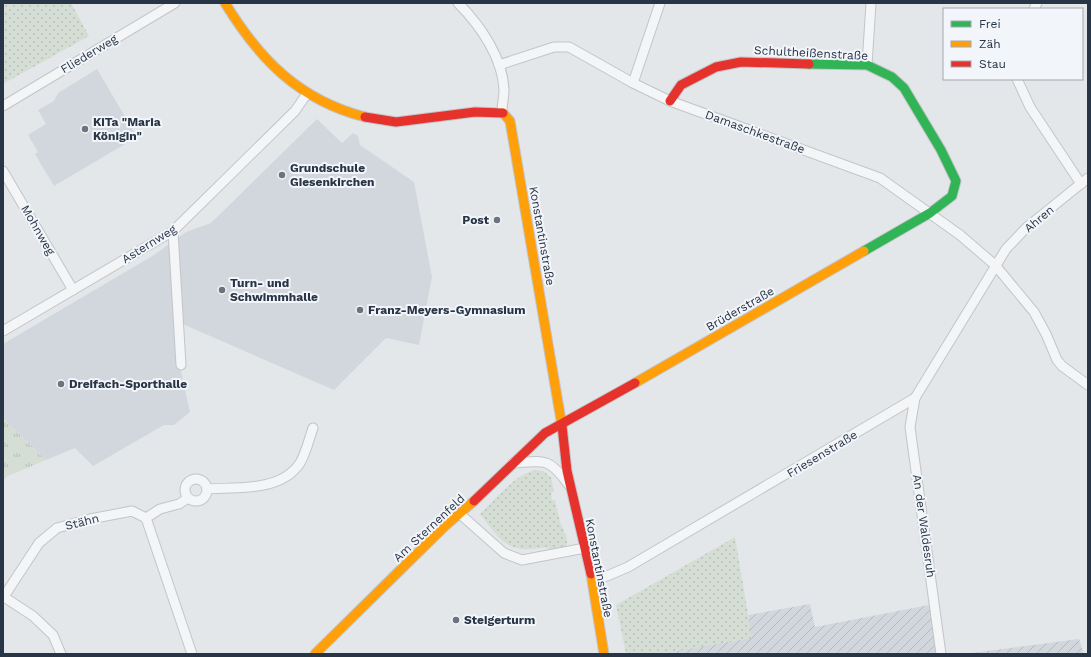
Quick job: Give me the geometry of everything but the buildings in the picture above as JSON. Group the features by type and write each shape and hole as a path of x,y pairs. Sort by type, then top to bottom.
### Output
{"street":[{"name":"Fliederweg","path":"3,106 175,3"},
{"path":"225,3 239,27 267,62 306,95 343,111 395,122 485,110 502,112 504,89 499,65 481,30 471,16 458,3"},
{"path":"633,83 660,3"},
{"path":"868,65 871,3"},
{"name":"Damaschkestraße","path":"499,65 554,47 564,46 670,101 880,178 960,235 994,265 1034,312 1046,334 1057,360 1062,366 1088,385"},
{"name":"Schultheißenstraße","path":"670,101 681,85 716,66 741,62 868,65 892,77 904,88 941,150 956,181 952,196 930,213"},
{"path":"1017,80 1030,107 1085,181"},
{"name":"Asternweg","path":"3,331 173,231 295,111 306,95"},
{"name":"Konstantinstraße","path":"502,112 510,121 562,424 564,453 570,488 592,579 604,654"},
{"name":"Mohnweg","path":"3,171 73,290"},
{"name":"Ahren","path":"994,265 1006,249 1026,228 1085,181"},
{"name":"Brüderstraße","path":"562,424 930,213"},
{"path":"173,231 181,364"},
{"name":"Friesenstraße","path":"592,579 607,576 628,567 915,398 994,265"},
{"name":"An der Waldesruh","path":"915,398 910,427 941,654"},
{"name":"Am Sternenfeld","path":"315,654 445,526 460,514 544,433 562,424"},
{"path":"207,489 263,486 284,478 300,463 313,428"},
{"name":"Konstantinstraße","path":"513,463 539,461 549,463 559,471 570,488"},
{"path":"192,480 199,480 205,483 207,489 206,496 201,501 194,501 188,498 185,491 187,485 192,480"},
{"path":"188,498 179,504 160,509 146,518 192,654"},
{"name":"Stähn","path":"61,654 54,635 33,616 3,597 38,543 57,528 90,519 132,511 146,518"},
{"path":"460,514 504,553 522,560 585,548"}],"shaded area":[{"name":"KiTa \"Maria Königin\"","path":"97,69 137,137 54,186 35,154 38,152 28,135 46,124 38,110 54,101 58,93"},
{"path":"317,119 342,143 353,133 358,136 360,145 414,182 432,277 419,345 386,338 334,390 178,322 178,358 190,412 174,425 164,425 93,466 75,448 46,460 3,418 3,344 154,255 186,232 211,223"},
{"path":"810,604 815,627 929,605 937,654 658,654 751,638 748,615"},
{"path":"1079,639 1084,654 963,654"}],"green space":[{"path":"3,3 71,3 89,36 3,84"},
{"path":"3,418 46,460 8,476 3,480"},
{"path":"535,470 543,471 551,477 554,492 551,492 552,500 555,500 560,522 567,538 567,545 564,548 551,552 547,547 534,549 515,548 501,539 480,514 519,477"},
{"path":"735,537 752,638 658,654 626,654 616,605"}],"traffic: fast":[{"path":"809,64 867,65 892,77 904,88 941,150 956,181 952,196 930,213 864,251"}],"traffic: slow":[{"path":"225,3 238,24 252,42 267,60 283,75 320,100 341,110 365,117"},
{"path":"503,113 510,121 562,426"},
{"path":"635,383 864,251"},
{"path":"315,654 445,526 474,501"},
{"path":"591,574 604,654"}],"traffic: jam":[{"path":"670,101 681,85 716,67 741,62 809,64"},
{"path":"365,117 396,122 475,112 503,113"},
{"path":"474,501 545,433 635,383"},
{"path":"562,426 567,471 591,574"}],"place":[{"name":"KiTa \"Maria Königin\"","path":"85,129"},
{"name":"Grundschule Giesenkirchen","path":"282,175"},
{"name":"Post","path":"497,220"},
{"name":"Turn- und Schwimmhalle","path":"222,290"},
{"name":"Franz-Meyers-Gymnasium","path":"360,310"},
{"name":"Dreifach-Sporthalle","path":"61,384"},
{"name":"Steigerturm","path":"456,620"}]}
